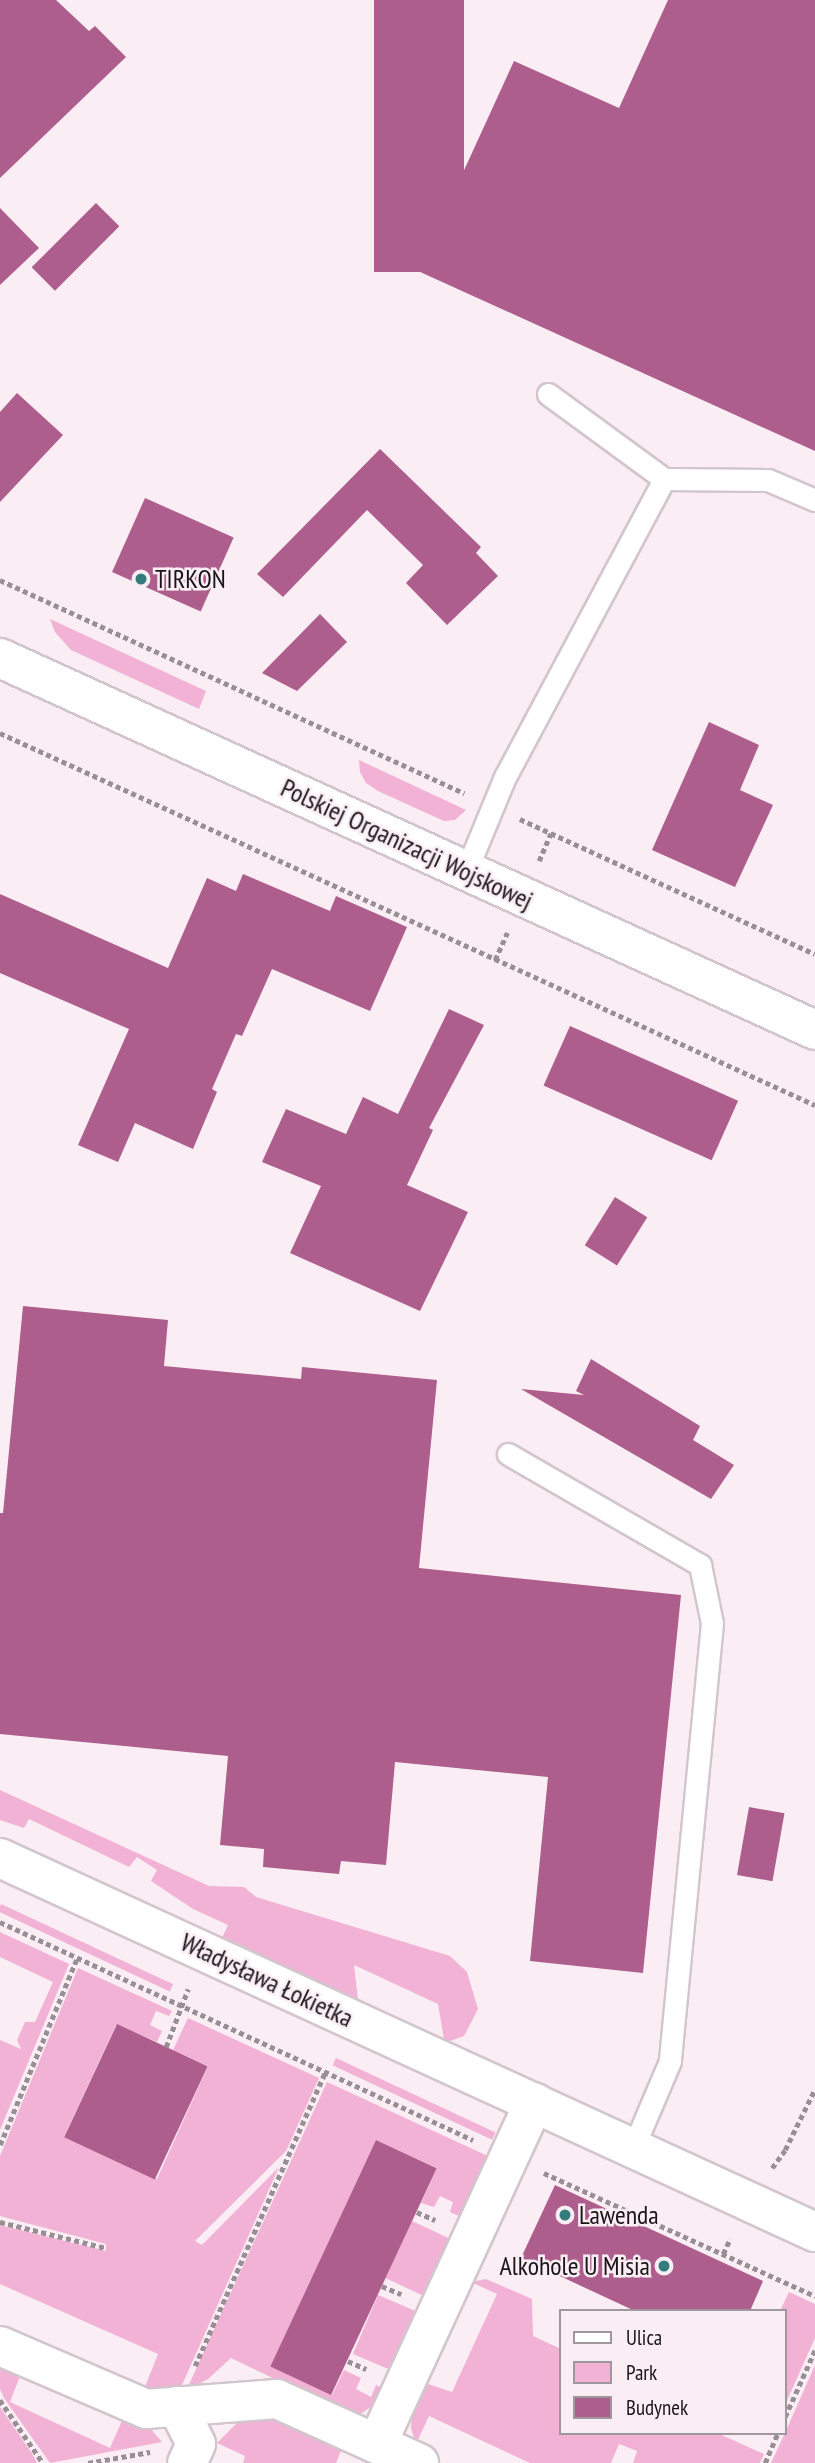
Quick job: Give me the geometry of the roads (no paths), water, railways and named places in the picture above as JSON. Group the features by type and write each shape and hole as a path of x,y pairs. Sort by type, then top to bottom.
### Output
{"street":[{"name":"Polskiej Organizacji Wojskowej","path":"0,658 815,1030"},
{"name":"Władysława Łokietka","path":"0,1858 815,2232"},
{"path":"377,2444 534,2102"},
{"path":"0,2346 146,2409 277,2399 419,2463"},
{"path":"177,2406 191,2453"}],"lane":[{"path":"548,394 664,479 768,480 815,500"},
{"path":"467,871 492,806 664,479"},
{"path":"508,1454 700,1565 712,1623 670,2061 633,2148"}],"place":[{"name":"TIRKON","path":"141,579"},
{"name":"Lawenda","path":"565,2215"},
{"name":"Alkohole U Misia","path":"664,2266"}]}
